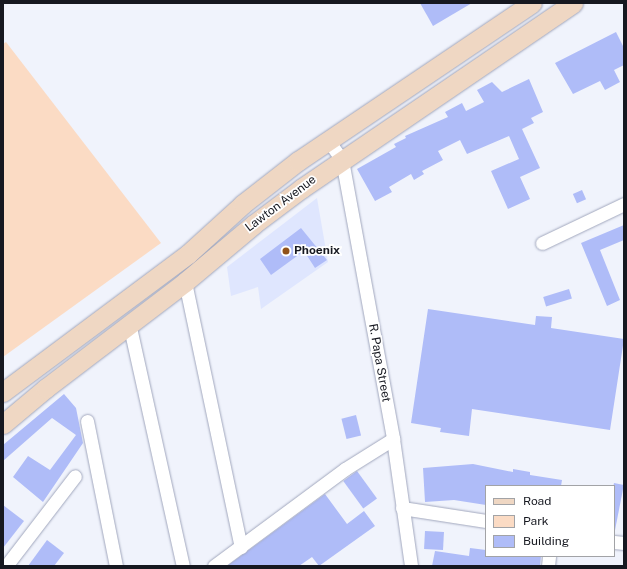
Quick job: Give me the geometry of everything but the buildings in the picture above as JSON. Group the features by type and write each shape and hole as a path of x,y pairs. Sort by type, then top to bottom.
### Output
{"main road":[{"name":"Lawton Avenue","path":"3,392 188,254 243,204 328,140 532,3"},
{"name":"Lawton Avenue","path":"3,424 129,323 185,282 254,224 342,160 573,3"}],"street":[{"path":"328,140 342,160"},
{"name":"R. Papa Street","path":"342,160 393,439 402,508 412,566"},
{"path":"542,243 624,204"},
{"path":"185,282 241,547"},
{"path":"129,323 183,566"},
{"path":"86,421 116,566"},
{"path":"214,566 345,469 393,439"},
{"path":"6,566 75,476"},
{"path":"402,508 485,521"}],"shaded area":[{"path":"317,198 328,262 261,309 258,287 231,296 227,267"}],"green space":[{"path":"6,42 161,243 3,357 3,44"}],"place":[{"name":"Phoenix","path":"286,251"}]}
